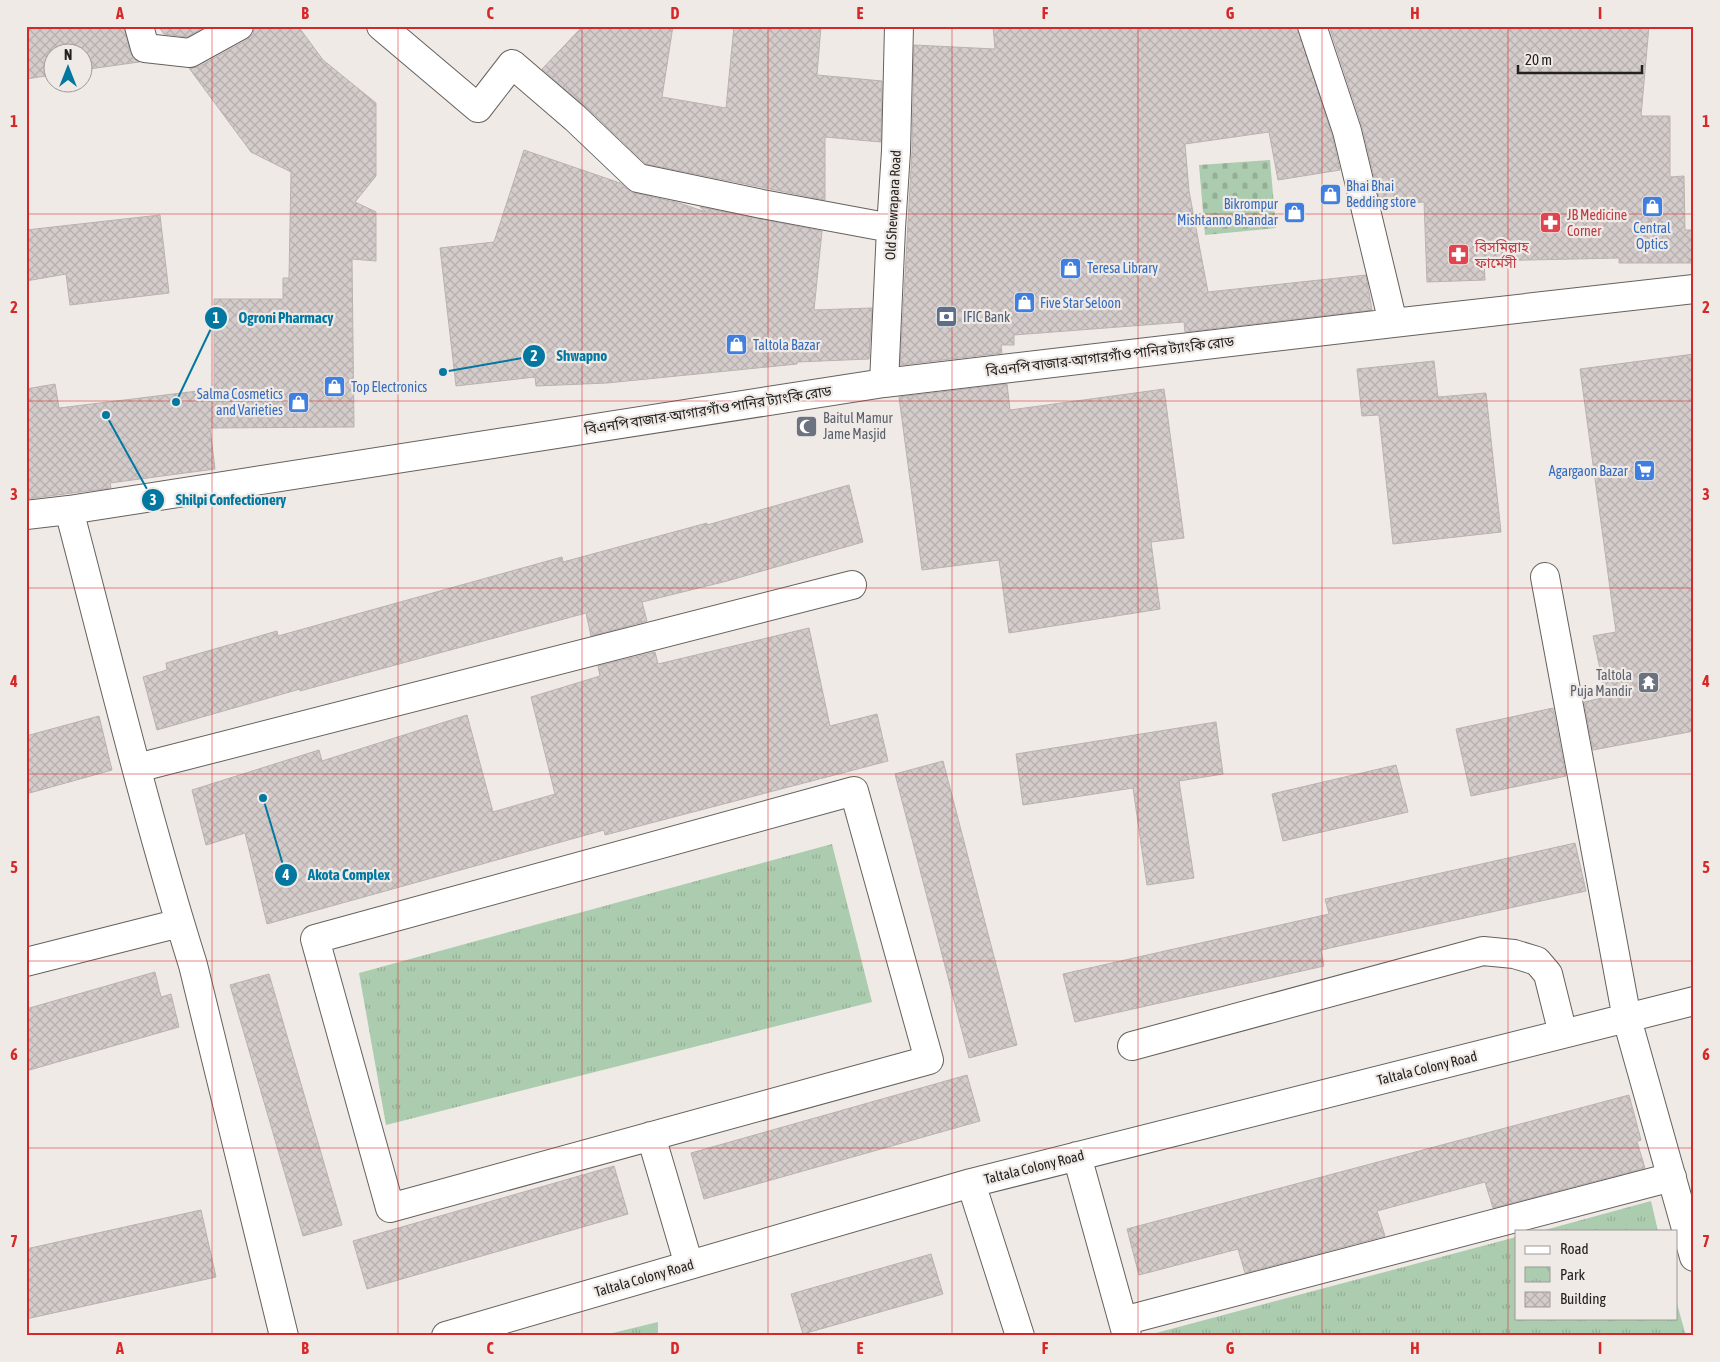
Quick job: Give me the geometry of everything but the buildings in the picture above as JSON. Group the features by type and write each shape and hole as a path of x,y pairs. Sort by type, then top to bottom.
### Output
{"street":[{"path":"139,26 145,48 190,53 239,26"},
{"path":"381,26 478,108 512,64 575,118 638,178 891,228"},
{"name":"Old Shewrapara Road","path":"884,383 896,151 899,26"},
{"path":"1312,26 1347,131 1393,323"},
{"name":"বিএনপি বাজার-আগারগাঁও পানির ট্যাংকি রোড","path":"26,515 69,510 884,383 1694,289"},
{"path":"69,510 137,768 193,965 284,1336"},
{"path":"1545,577 1627,1019 1694,1257"},
{"path":"137,768 852,585"},
{"path":"854,791 929,1060 651,1136 390,1208 315,939 854,791"},
{"path":"26,962 180,923"},
{"path":"1132,1046 1483,951 1514,954 1537,961 1548,974 1563,1034"},
{"name":"Taltala Colony Road","path":"446,1336 971,1183 1694,1001"},
{"path":"651,1136 689,1265"},
{"path":"1077,1156 1125,1328 1672,1177"},
{"path":"971,1183 1020,1336"}],"green space":[{"path":"1270,160 1276,228 1205,235 1199,165"},
{"path":"832,844 872,1002 386,1125 359,973"},
{"path":"1651,1201 1658,1230 1545,1230"},
{"path":"1515,1237 1515,1320 1678,1320 1678,1307 1686,1336 1157,1336 1156,1333"},
{"path":"658,1322 658,1336 600,1336"}],"place":[{"name":"Bhai Bhai Bedding store","path":"1330,194"},
{"name":"Central Optics","path":"1652,206"},
{"name":"Bikrompur Mishtanno Bhandar","path":"1294,212"},
{"name":"JB Medicine Corner","path":"1551,223"},
{"name":"বিসমিল্লাহ ফার্মেসী","path":"1459,255"},
{"name":"Teresa Library","path":"1071,268"},
{"name":"Five Star Seloon","path":"1024,303"},
{"name":"IFIC Bank","path":"947,317"},
{"name":"Taltola Bazar","path":"737,345"},
{"name":"Shwapno","path":"443,372"},
{"name":"Top Electronics","path":"335,387"},
{"name":"Ogroni Pharmacy","path":"176,402"},
{"name":"Salma Cosmetics and Varieties","path":"299,402"},
{"name":"Shilpi Confectionery","path":"106,415"},
{"name":"Baitul Mamur Jame Masjid","path":"807,426"},
{"name":"Agargaon Bazar","path":"1644,471"},
{"name":"Taltola Puja Mandir","path":"1648,683"},
{"name":"Akota Complex","path":"263,798"}]}
